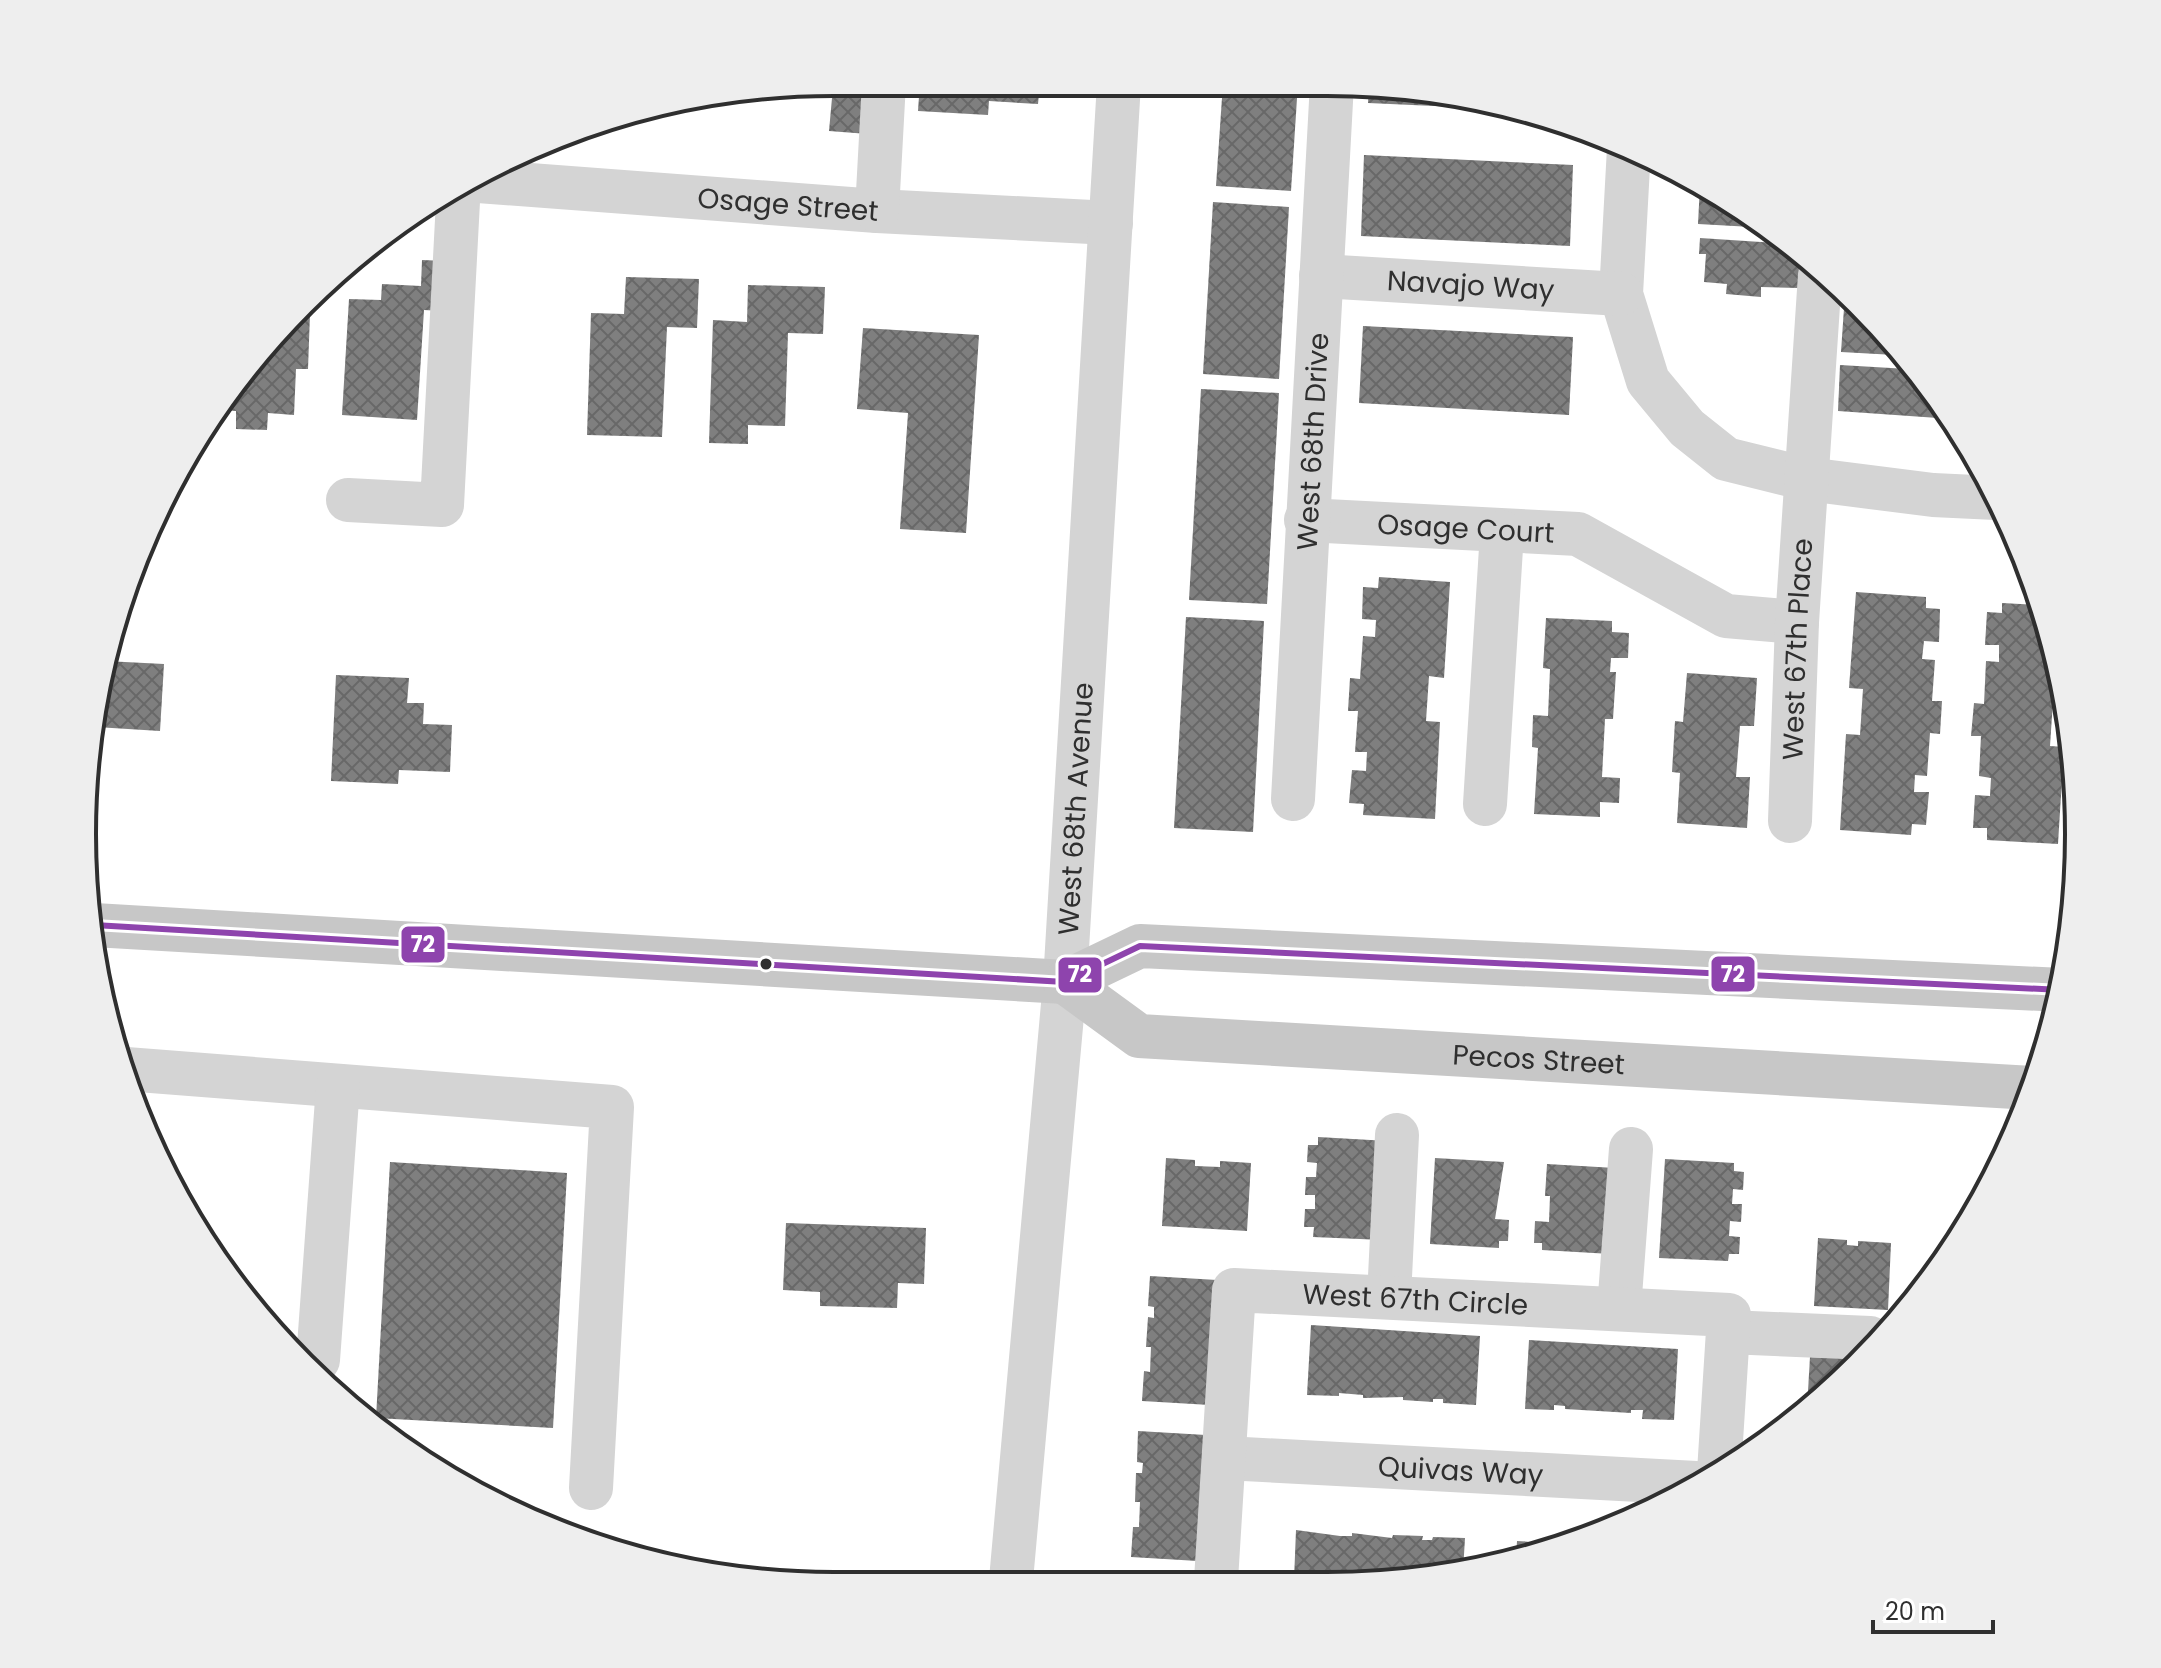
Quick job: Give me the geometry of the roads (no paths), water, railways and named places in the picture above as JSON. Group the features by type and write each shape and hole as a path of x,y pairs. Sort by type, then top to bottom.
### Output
{"main road":[{"path":"102,925 1065,982 1140,946 2048,989"},
{"name":"Pecos Street","path":"1065,982 1139,1036 2020,1087"}],"street":[{"path":"877,211 883,96"},
{"name":"West 68th Avenue","path":"1012,1572 1065,982 1118,96"},
{"name":"West 68th Drive","path":"1293,799 1331,96"},
{"path":"1628,161 1621,294 1648,381 1687,428 1726,459 1807,479 1933,495 1983,497"},
{"name":"Osage Street","path":"490,182 877,211 1111,223"},
{"path":"348,500 442,505 458,199"},
{"name":"Navajo Way","path":"1321,276 1621,294"},
{"name":"West 67th Place","path":"1790,821 1797,622 1819,284"},
{"name":"Osage Court","path":"1306,520 1578,534 1726,616 1797,622"},
{"path":"1485,804 1502,532"},
{"path":"135,1070 612,1107 591,1488"},
{"path":"318,1360 338,1086"},
{"path":"1389,1297 1397,1135"},
{"path":"1619,1309 1631,1149"},
{"name":"West 67th Circle","path":"1217,1572 1234,1290 1729,1315 1728,1332"},
{"path":"1720,1458 1728,1332 1866,1338"},
{"name":"Quivas Way","path":"1225,1458 1679,1482"}]}
